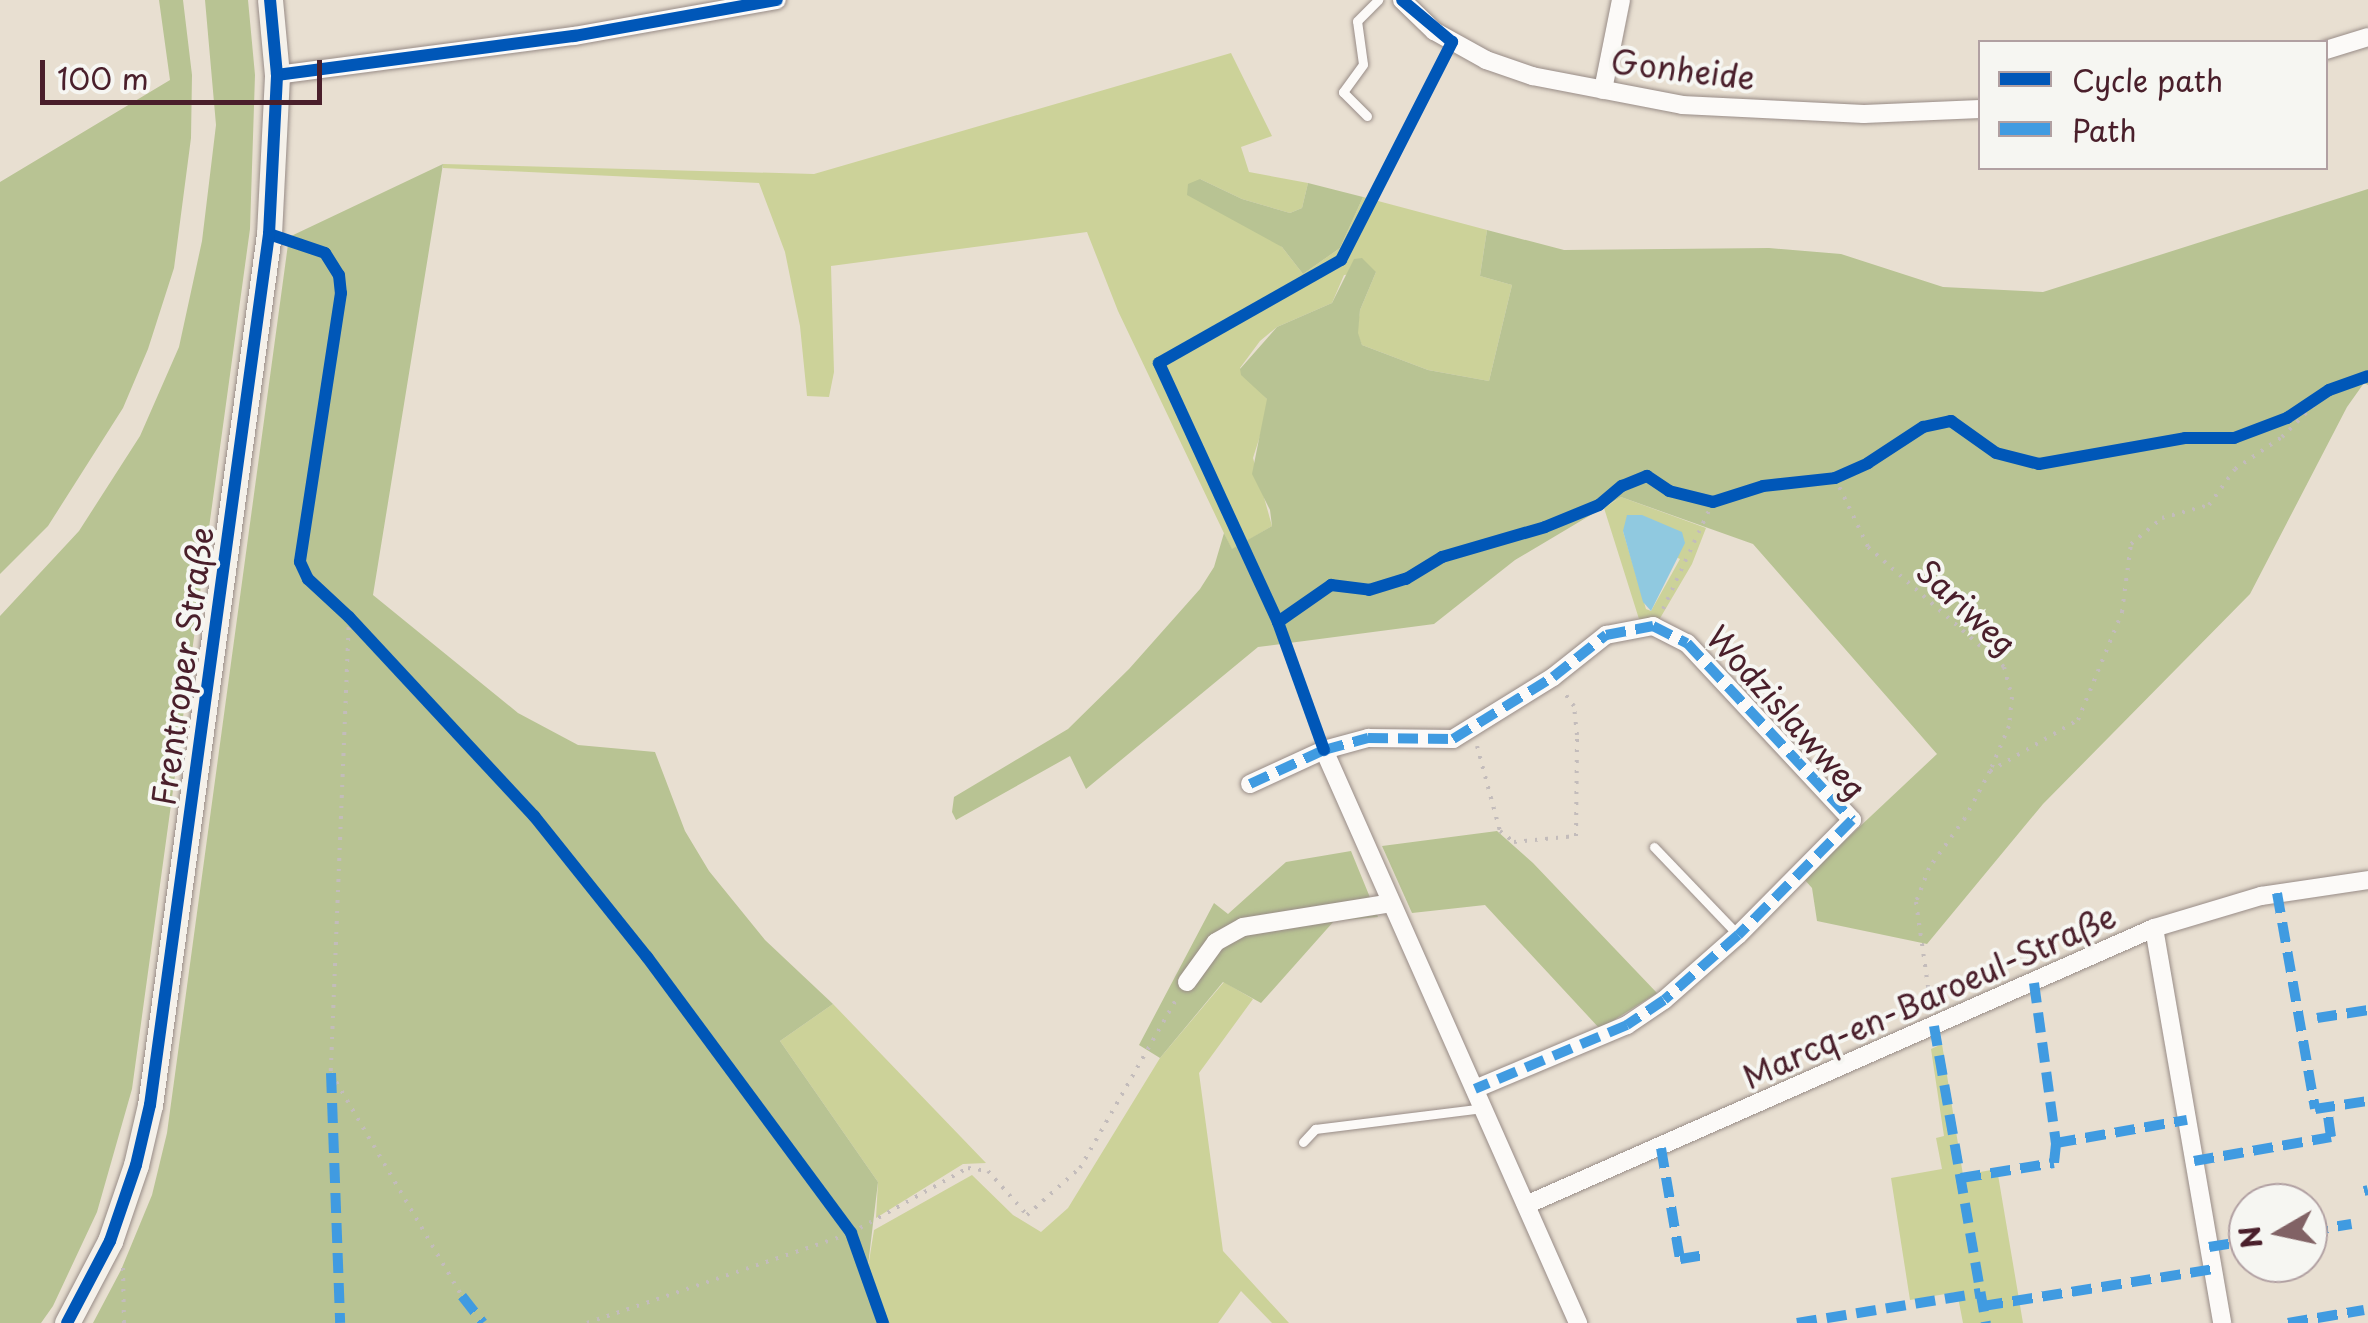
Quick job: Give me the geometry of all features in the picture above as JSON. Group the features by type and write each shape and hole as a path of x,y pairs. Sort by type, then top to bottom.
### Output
{"main road":[{"name":"Frentroper Straße","path":"67,1323 110,1241 136,1165 164,1012 269,234 277,75 270,0"}],"street":[{"path":"277,75 611,30 778,0"},
{"name":"Gonheide","path":"1402,0 1434,31 1486,60 1532,76 1700,106 1864,114 1978,109"},
{"path":"1596,88 1621,0"},
{"path":"2328,49 2368,37"},
{"path":"1250,784 1324,750 1368,738 1453,739 1553,677 1606,635 1653,626"},
{"name":"Wodzislawweg","path":"1475,1089 1627,1024 1664,1000 1738,935 1852,820 1688,644 1653,626"},
{"path":"1324,750 1578,1323"},
{"name":"Marcq-en-Baroeul-Straße","path":"1526,1205 2154,928 2261,896 2368,880"},
{"path":"1187,982 1216,942 1243,928 1391,902"},
{"path":"2154,928 2222,1323"}],"lane":[{"path":"1367,116 1343,92 1363,64 1357,22 1378,0"},
{"path":"1654,847 1738,935"},
{"path":"1302,1142 1315,1128 1483,1108"}],"path":[{"path":"1653,626 1679,582 1713,502 1763,486 1836,478 1868,463 1923,427 1951,422 1996,453 2039,464 2185,438 2234,438 2286,418 2329,390 2368,376"},
{"path":"1990,771 2078,720 2122,612 2131,544 2162,518 2208,505 2235,469 2282,437 2329,390"},
{"path":"349,616 331,1073 462,1296"},
{"path":"1472,727 1500,831 1514,842 1576,836 1574,706 1553,677"},
{"path":"588,1323 851,1233 968,1168 988,1171 1027,1215 1080,1168 1187,982"},
{"path":"110,1241 121,1254 124,1323"}],"green space":[{"path":"159,0 183,0 192,75 191,138 174,268 148,349 123,408 48,526 0,574 0,182 170,80"},
{"path":"205,0 248,0 255,75 250,229 132,1089 97,1212 53,1306 41,1323 0,1323 0,616 79,531 140,436 179,347 202,241 216,125"},
{"path":"1231,53 1272,136 1241,147 1249,172 1308,183 1302,208 1290,213 1242,199 1200,179 1282,247 1303,274 1340,248 1363,197 1487,230 1480,276 1512,285 1489,381 1428,370 1362,345 1357,333 1360,310 1376,272 1344,275 1332,303 1277,327 1260,341 1240,368 1267,399 1267,414 1253,458 1272,526 1232,550 1118,311 1087,232 831,266 834,372 829,397 807,396 800,326 785,252 759,183 443,168 443,164 814,174"},
{"path":"443,164 373,595 518,713 578,745 655,752 685,831 709,871 765,940 833,1004 780,1041 878,1182 867,1274 886,1323 93,1323 121,1270 152,1195 167,1133 289,237"},
{"path":"1200,179 1242,199 1290,213 1302,208 1308,183 1363,197 1340,248 1303,274 1282,247 1187,195 1188,184"},
{"path":"2368,189 2368,385 2364,383 2347,407 2250,594 2043,804 1927,944 1817,921 1812,888 1804,879 1937,754 1753,544 1621,497 1515,560 1434,624 1258,647 1086,789 1070,756 956,820 952,812 954,797 1068,729 1129,669 1200,589 1214,567 1224,533 1232,549 1272,526 1270,510 1252,474 1267,399 1241,375 1240,369 1277,327 1332,303 1354,259 1362,258 1376,272 1360,310 1358,333 1362,345 1428,370 1489,381 1512,285 1480,276 1487,230 1564,250 1769,248 1841,254 1943,287 2043,292"},
{"path":"1621,497 1706,528 1692,564 1659,620 1639,619 1604,508","holes":["1623,531 1680,559 1651,611 1646,609"]},
{"path":"1497,831 1533,863 1657,993 1600,1029 1485,905 1412,913 1382,846"},
{"path":"1351,851 1378,917 1334,921 1261,1003 1223,982 1160,1058 1139,1045 1214,903 1228,914 1286,862"},
{"path":"1224,982 1253,999 1199,1073 1223,1251 1289,1323 1272,1323 1241,1291 1218,1323 886,1323 867,1274 874,1230 972,1175 1013,1215 1041,1232 1068,1208 1160,1058"},
{"path":"833,1004 986,1163 963,1164 876,1218 878,1182 780,1041"},
{"path":"1942,1044 1963,1175 1997,1169 2023,1323 1963,1323 1957,1292 1910,1300 1891,1178 1942,1169 1936,1138 1944,1136 1931,1049"}],"water":[{"path":"1627,515 1642,515 1682,532 1685,543 1651,611 1643,602 1623,531"}],"marked path":[{"path":"1250,784 1324,750 1368,738 1453,739 1553,677 1606,635 1653,626 1687,643 1852,820 1738,935 1664,1000 1627,1025 1475,1089"},
{"path":"2277,893 2315,1109 2368,1101"},
{"path":"2034,983 2056,1143 2187,1120"},
{"path":"2317,1018 2368,1010"},
{"path":"1934,1026 1986,1323"},
{"path":"331,1073 340,1323"},
{"path":"2194,1161 2331,1137 2327,1107"},
{"path":"1961,1178 2054,1163 2056,1143"},
{"path":"1661,1148 1680,1259 1706,1255"},
{"path":"2364,1191 2368,1190"},
{"path":"2328,1228 2351,1224"},
{"path":"2209,1247 2228,1244"},
{"path":"1983,1306 2213,1269"},
{"path":"1797,1323 1981,1293"},
{"path":"462,1296 483,1323"},
{"path":"2288,1323 2364,1310"}],"cycle path":[{"path":"67,1323 110,1241 136,1165 150,1105 269,234 277,75 270,0"},
{"path":"277,75 574,36 777,0"},
{"path":"1324,750 1278,622 1159,363 1341,260 1452,42 1402,0"},
{"path":"269,234 325,253 339,275 341,293 300,562 308,579 349,617 534,816 647,957 851,1233 883,1323"},
{"path":"1278,622 1331,585 1369,590 1406,579 1442,557 1545,527 1599,505 1622,486 1647,476 1669,491 1713,502 1763,486 1835,478 1868,463 1923,427 1951,421 1996,453 2039,464 2185,438 2234,438 2287,418 2329,390 2368,376"}]}
